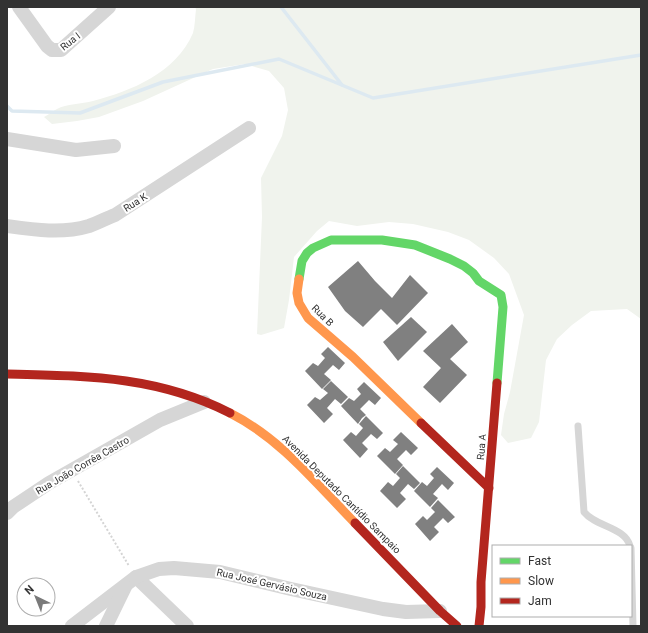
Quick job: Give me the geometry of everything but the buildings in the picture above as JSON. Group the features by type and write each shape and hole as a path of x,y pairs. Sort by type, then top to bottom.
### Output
{"street":[{"name":"Rua I","path":"18,7 47,46 56,51 61,50 110,7"},
{"name":"Rua K","path":"7,226 54,231 71,230 91,226 115,215 249,128"},
{"path":"7,139 76,150 114,146"},
{"name":"Rua B","path":"479,281 473,273 464,266 415,245 382,240 331,240 317,246 307,253 302,261 297,293 299,303 308,318 353,358 489,488"},
{"name":"Rua A","path":"479,281 501,295 503,307 481,582 479,626"},
{"name":"Avenida Deputado Cantídio Sampaio","path":"7,374 118,378 138,381 180,392 251,425 274,441 297,462 440,611 457,626"},
{"name":"Rua João Corrêa Castro","path":"160,420 168,412 180,392"},
{"name":"Rua João Corrêa Castro","path":"9,508 160,420 204,402"},
{"name":"Rua José Gervásio Souza","path":"72,626 131,580 159,569 174,568 220,572 383,609 406,612 440,611"},
{"path":"106,626 131,580 187,626"}],"lane":[{"path":"578,426 584,512 588,518 621,533 629,541 630,545"},
{"path":"632,586 633,626"}],"path":[{"path":"72,470 131,580"}],"shaded area":[{"path":"195,7 641,7 641,319 627,309 591,311 572,325 557,339 546,360 539,422 531,438 508,443 501,435 524,315 509,274 494,258 469,240 448,232 413,224 389,222 357,226 329,221 317,231 294,257 284,328 261,335 257,334 262,217 261,178 282,136 288,110 284,88 269,71 245,64 213,69 143,101 99,117 52,124 44,117 61,107 108,97 137,86 164,69 176,59 193,33 195,24"}],"waterway":[{"path":"281,7 342,85"},
{"path":"7,106 12,111 80,113 163,82 279,59 373,98 641,55"}],"traffic: fast":[{"path":"299,279 302,261 307,253 313,248 331,240 382,240 415,245 464,266 473,273 479,281 501,295 503,307 497,383"}],"traffic: slow":[{"path":"299,279 297,293 299,303 308,318 353,357 421,423"},
{"path":"230,413 265,435 297,462 355,523"}],"traffic: jam":[{"path":"7,374 93,377 121,380 176,392 203,401 230,413"},
{"path":"479,626 481,582 497,383"},
{"path":"421,423 489,488"},
{"path":"355,523 440,611 457,626"}]}
